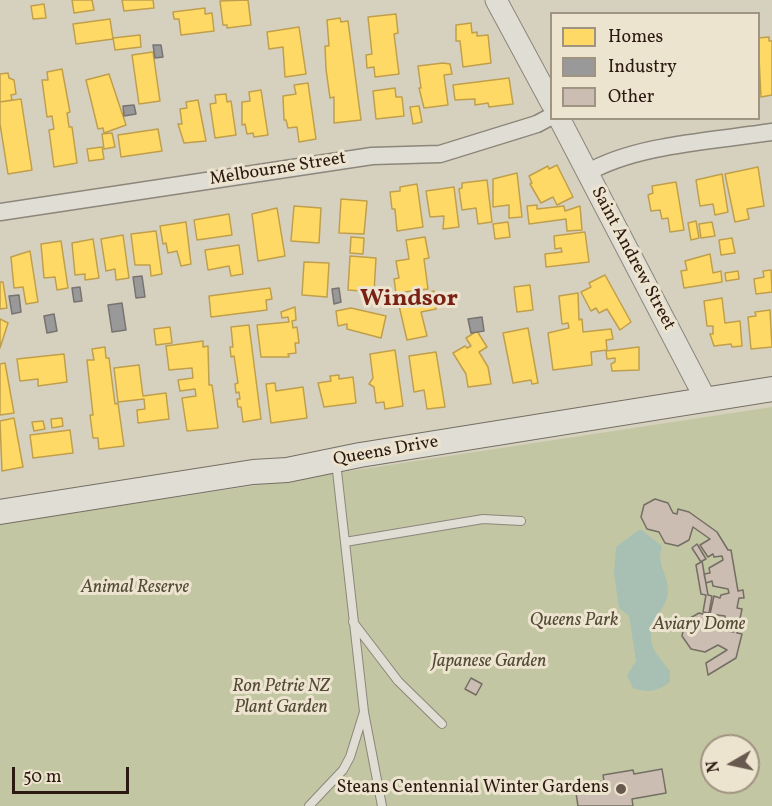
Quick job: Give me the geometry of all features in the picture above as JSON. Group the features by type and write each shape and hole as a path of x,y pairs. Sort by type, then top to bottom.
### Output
{"main road":[{"name":"Queens Drive","path":"0,512 336,462 360,455 772,389"}],"street":[{"path":"496,0 550,100"},
{"name":"Melbourne Street","path":"0,212 353,158 440,154 537,124 550,117"},
{"name":"Saint Andrew Street","path":"560,120 706,400"},
{"path":"587,173 606,162 629,155 772,132"}],"lane":[{"path":"336,462 364,712 382,806"},
{"path":"345,542 483,519 522,521"},
{"path":"353,621 398,681 442,724"},
{"path":"309,806 343,770 350,757 364,712"}],"green space":[{"name":"Queens Park","path":"772,407 772,806 0,806 0,524"}],"shaded area":[{"path":"640,529 662,546 660,559 668,591 666,600 654,622 651,638 655,651 670,671 670,682 657,690 648,691 633,688 627,675 636,661 629,616 619,608 614,574 616,547"}],"building: Homes":[{"path":"72,0 92,0 94,10 74,13"},
{"path":"122,0 153,0 154,8 124,11"},
{"path":"248,0 251,25 227,28 227,25 223,25 220,1"},
{"path":"44,4 46,18 33,19 31,6"},
{"path":"205,8 205,14 212,13 214,31 181,35 179,19 174,19 173,12"},
{"path":"396,14 398,33 394,34 399,74 375,77 374,67 367,68 366,55 372,54 368,17"},
{"path":"340,18 341,22 348,21 361,120 334,123 334,97 330,98 325,46 329,46 327,20"},
{"path":"110,19 113,39 76,44 73,24"},
{"path":"471,23 472,33 477,32 477,36 488,35 491,63 463,67 460,41 456,41 456,25"},
{"path":"299,27 306,74 285,77 283,47 269,49 267,32"},
{"path":"140,35 141,47 115,50 113,38"},
{"path":"769,37 769,41 772,41 772,95 761,97 760,77 760,38"},
{"path":"153,52 160,101 139,104 132,55"},
{"path":"450,64 452,74 444,75 448,105 424,108 419,88 421,88 418,66"},
{"path":"62,69 70,112 67,113 69,127 72,127 77,163 54,167 49,130 54,129 52,116 47,117 42,80 48,80 47,72"},
{"path":"8,73 9,78 14,80 16,94 11,95 12,100 0,102 0,74"},
{"path":"109,74 126,125 104,133 103,128 98,129 86,80"},
{"path":"509,78 513,104 489,107 488,103 475,105 475,99 455,100 453,85"},
{"path":"308,83 316,139 299,142 297,127 288,128 284,120 283,96 296,94 294,85"},
{"path":"395,88 396,97 402,97 404,116 376,119 373,91"},
{"path":"261,90 268,135 254,137 253,133 247,134 245,124 242,125 242,102 250,101 249,92"},
{"path":"226,94 227,102 231,101 236,135 215,138 210,104 216,103 215,95"},
{"path":"21,99 32,170 8,174 0,124 0,102"},
{"path":"198,100 206,141 184,143 178,124 182,124 180,109 187,108 186,102"},
{"path":"419,106 422,122 413,124 410,107"},
{"path":"158,129 162,151 121,157 118,135"},
{"path":"112,133 115,147 104,149 102,134"},
{"path":"102,147 104,159 89,161 87,149"},
{"path":"557,165 573,197 557,205 553,197 541,203 530,184 532,183 529,176 548,166 549,169"},
{"path":"758,167 764,206 747,209 749,219 735,222 725,174"},
{"path":"517,173 522,217 509,218 509,205 493,207 493,179"},
{"path":"722,174 728,212 715,215 713,204 700,206 696,180"},
{"path":"487,180 492,222 478,224 476,208 462,210 459,189 462,188 462,183"},
{"path":"676,182 684,230 670,232 668,218 662,219 660,210 651,211 648,195 653,193 652,186"},
{"path":"417,184 423,227 397,231 395,209 392,209 390,192 400,191 400,187"},
{"path":"454,187 459,227 443,229 444,216 430,217 426,191"},
{"path":"341,199 367,201 364,234 339,233"},
{"path":"537,205 537,209 564,206 565,211 580,206 582,230 567,231 566,219 529,224 527,206"},
{"path":"294,206 321,208 319,243 291,241"},
{"path":"277,208 285,256 258,261 252,214"},
{"path":"229,214 232,235 197,240 194,220"},
{"path":"696,221 699,238 691,240 688,223"},
{"path":"186,222 191,264 181,266 177,251 168,253 166,243 163,244 160,226"},
{"path":"508,222 510,237 495,239 493,224"},
{"path":"712,222 715,236 701,238 699,224"},
{"path":"156,231 162,274 151,276 150,265 135,265 131,234"},
{"path":"585,232 589,262 546,267 545,254 562,252 561,248 555,249 554,236"},
{"path":"123,235 129,278 116,280 115,269 106,271 101,239"},
{"path":"351,237 364,238 363,254 350,253"},
{"path":"425,237 429,258 424,259 428,289 396,293 394,279 399,278 396,261 409,259 406,240"},
{"path":"732,238 735,253 721,255 719,240"},
{"path":"93,239 99,278 85,280 85,274 75,275 72,243"},
{"path":"61,241 68,288 57,290 55,277 44,278 41,244"},
{"path":"239,245 243,274 231,276 229,266 208,270 205,250"},
{"path":"30,251 38,302 26,304 23,287 14,288 11,257"},
{"path":"710,254 713,273 721,271 722,282 684,288 681,271 687,270 685,261"},
{"path":"350,256 376,258 374,292 348,290"},
{"path":"304,262 329,263 327,297 302,295"},
{"path":"771,270 772,292 756,294 754,279 764,277 763,271"},
{"path":"738,271 739,279 726,281 725,273"},
{"path":"605,275 631,322 620,330 607,309 599,313 596,308 591,311 581,292 591,287 589,283"},
{"path":"0,282 3,282 7,308 0,309"},
{"path":"530,285 533,310 517,312 514,287"},
{"path":"270,288 272,299 266,300 267,310 211,317 209,296"},
{"path":"434,291 436,309 421,312 427,336 407,340 397,297"},
{"path":"578,293 579,320 582,319 583,332 611,329 613,339 606,340 607,350 591,352 592,365 553,370 548,333 569,328 568,323 562,324 559,296"},
{"path":"722,298 725,323 740,321 742,346 732,347 731,344 714,346 710,334 713,334 713,326 707,326 704,301"},
{"path":"295,307 296,320 292,321 293,328 297,327 299,343 295,343 296,353 288,354 289,357 261,357 257,325 289,322 288,317 282,318 281,312"},
{"path":"351,308 386,316 381,338 347,329 347,324 338,326 336,311"},
{"path":"770,310 772,347 751,349 748,317 756,316 755,312"},
{"path":"0,319 8,323 0,348"},
{"path":"249,325 261,419 243,422 241,407 238,407 239,392 236,393 235,384 238,383 234,356 231,357 230,347 233,347 231,327"},
{"path":"170,327 172,343 156,345 154,329"},
{"path":"528,328 538,383 532,384 531,380 513,383 503,333"},
{"path":"477,331 487,347 479,352 488,367 491,384 468,387 466,374 453,353 465,346 467,348 471,346 466,338"},
{"path":"203,341 203,347 208,346 209,385 212,385 218,428 187,431 182,398 196,396 195,389 180,391 178,380 193,378 192,368 169,370 166,346"},
{"path":"105,347 106,358 109,358 115,404 118,403 124,446 99,449 98,438 93,438 87,360 94,360 92,349"},
{"path":"639,347 639,370 612,371 611,364 615,362 615,358 607,359 606,351"},
{"path":"395,350 403,406 385,409 384,402 376,403 374,387 369,384 373,378 370,354"},
{"path":"436,352 445,407 427,409 424,390 414,392 409,356"},
{"path":"64,354 67,382 38,386 38,379 20,381 17,359"},
{"path":"5,363 14,413 0,415 0,364"},
{"path":"139,365 143,396 166,393 169,419 138,423 137,410 145,409 144,399 118,402 114,368"},
{"path":"339,375 339,379 353,377 356,403 324,407 318,383 331,381 330,376"},
{"path":"275,383 276,391 303,387 307,418 271,423 266,384"},
{"path":"14,418 23,467 2,471 0,421"},
{"path":"62,418 63,426 52,428 51,419"},
{"path":"43,421 45,429 34,431 32,422"},
{"path":"70,430 73,453 33,458 30,435"}],"building: Industry":[{"path":"153,45 161,45 163,57 155,58"},
{"path":"134,105 136,114 124,116 123,106"},
{"path":"142,276 145,297 136,298 133,277"},
{"path":"80,287 82,301 74,302 72,288"},
{"path":"339,288 341,302 334,304 332,289"},
{"path":"19,295 21,312 12,314 9,296"},
{"path":"122,303 126,330 112,332 108,305"},
{"path":"54,314 57,331 47,333 44,316"},
{"path":"482,317 484,331 471,333 468,319"}],"building: Other":[{"path":"655,499 668,503 673,513 677,514 678,509 689,512 717,532 728,550 731,550 738,591 743,590 744,598 739,598 737,608 742,609 737,633 742,634 736,658 708,675 706,663 727,650 718,645 705,652 691,649 682,636 685,621 699,613 714,617 721,630 734,632 735,625 726,623 725,616 710,614 714,596 720,598 721,595 729,593 728,589 713,586 712,581 706,583 704,574 710,573 709,568 723,560 722,556 714,557 713,554 708,557 700,545 710,539 693,527 689,540 678,546 665,543 659,532 647,529 641,517 644,505"},
{"path":"697,544 706,559 702,561 708,595 712,596 709,613 703,612 706,595 701,594 696,565 701,562 692,548"},
{"path":"471,678 482,684 476,695 465,689"},
{"name":"Steans Centennial Winter Gardens","path":"662,769 666,793 632,799 633,806 578,806 575,786 604,781 603,775 633,770 634,774"}],"place":[{"name":"Steans Centennial Winter Gardens","path":"621,789"}],"district":[{"name":"Windsor","path":"409,301"}],"park label":[{"name":"Animal Reserve","path":"135,589"},
{"name":"Aviary Dome","path":"699,626"},
{"name":"Japanese Garden","path":"489,663"},
{"name":"Ron Petrie NZ Plant Garden","path":"281,698"}]}
